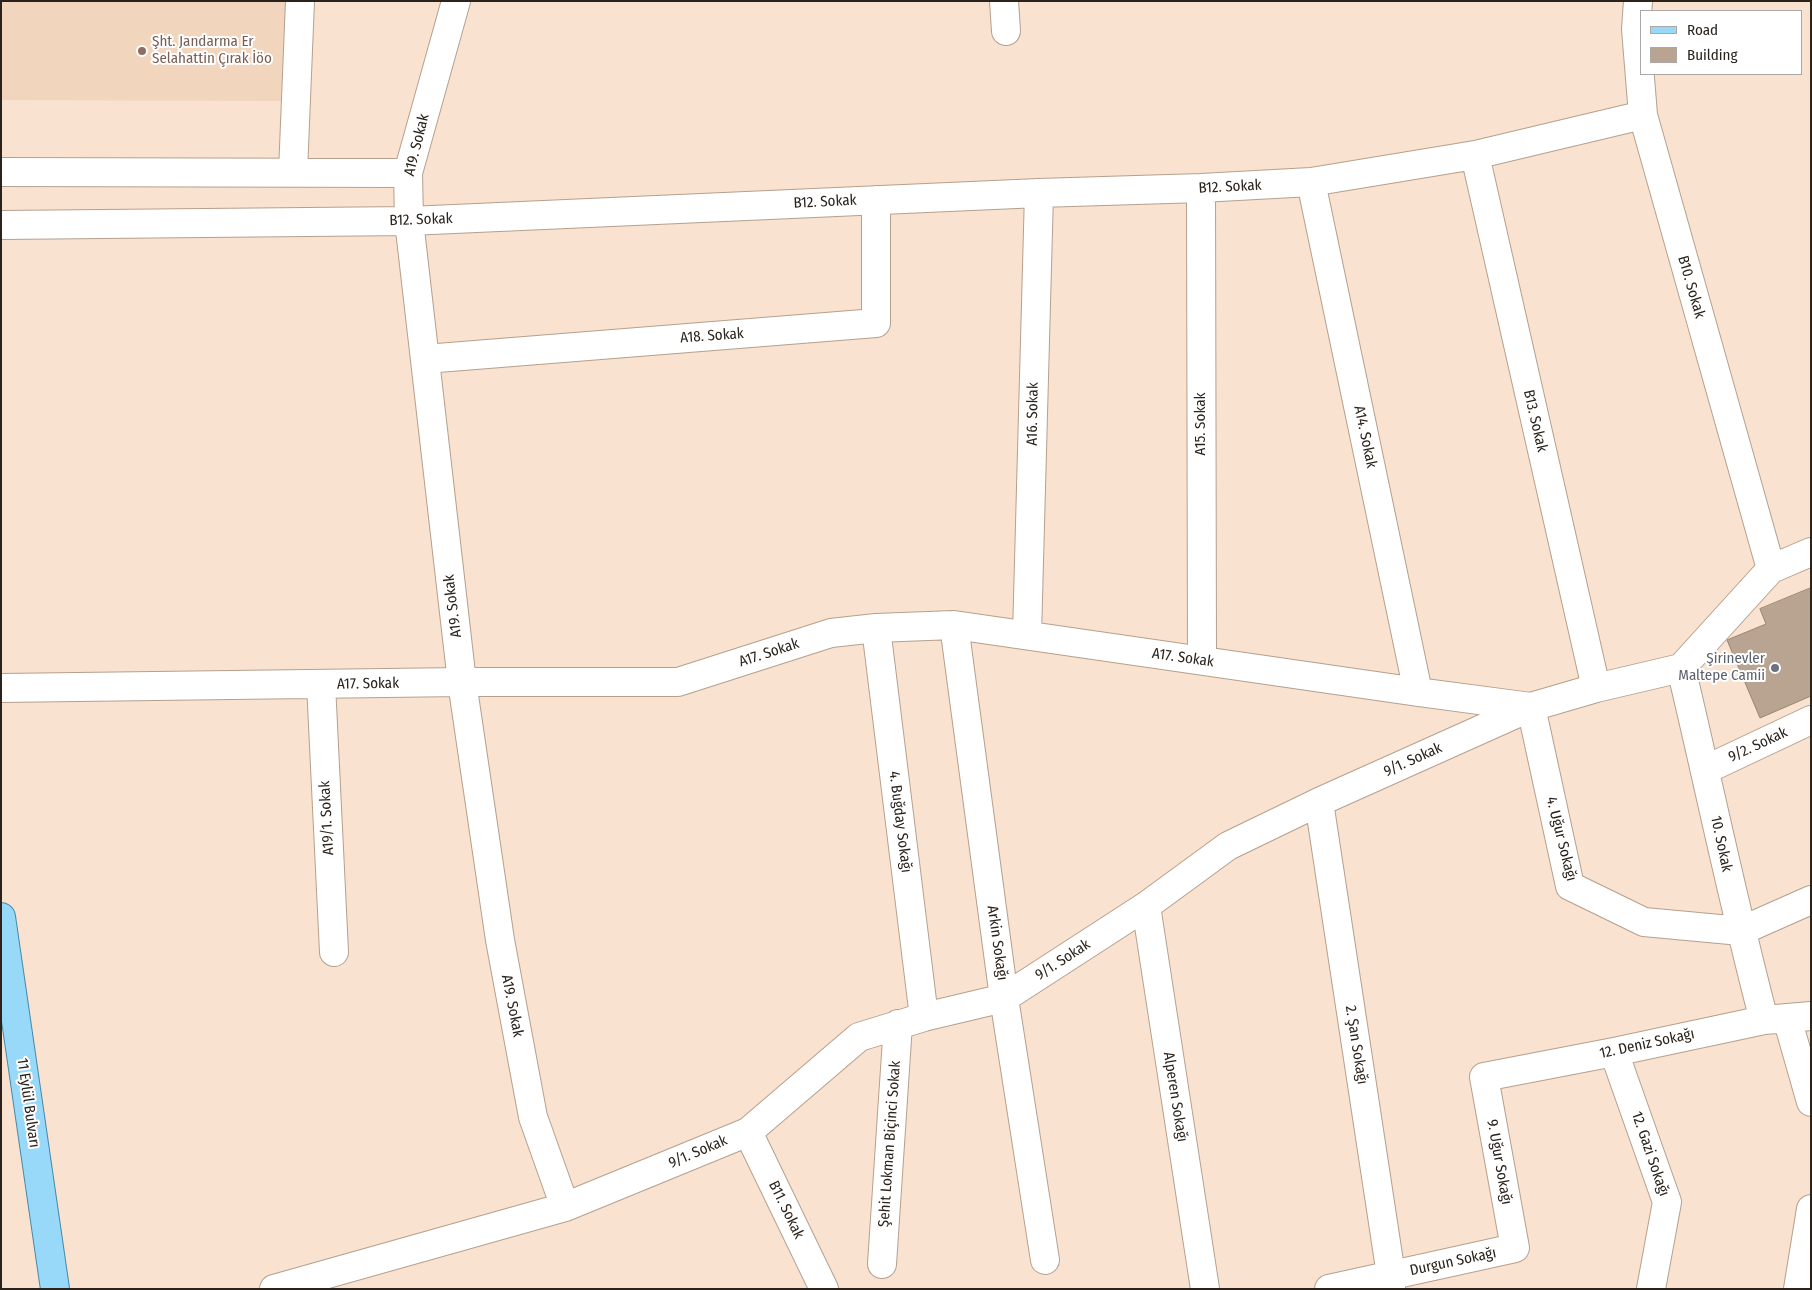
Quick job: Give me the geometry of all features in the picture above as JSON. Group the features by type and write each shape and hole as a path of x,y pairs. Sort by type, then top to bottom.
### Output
{"main road":[{"name":"11 Eylül Bulvarı","path":"1,917 55,1289"}],"street":[{"path":"293,172 300,1"},
{"name":"A19. Sokak","path":"456,1 408,173 409,221 462,682 500,940 533,1117 565,1207"},
{"path":"1004,1 1006,31"},
{"name":"B10. Sokak","path":"1638,1 1636,29 1643,115 1771,569"},
{"name":"B12. Sokak","path":"1,225 409,221 1311,182 1475,155 1643,115"},
{"name":"B13. Sokak","path":"1475,155 1596,688"},
{"path":"1,172 408,173"},
{"name":"A14. Sokak","path":"1311,182 1418,692"},
{"name":"A15. Sokak","path":"1201,188 1202,660"},
{"name":"A16. Sokak","path":"1027,635 1039,193"},
{"name":"A18. Sokak","path":"425,359 876,323 876,200"},
{"path":"1681,668 1771,569 1811,552"},
{"name":"A17. Sokak","path":"1,688 462,682 678,682 831,633 876,628 954,625 1418,692 1531,706"},
{"name":"Arkin Sokağı","path":"954,625 1004,998 1044,1260"},
{"name":"4. Buğday Sokağı","path":"876,628 924,1016"},
{"name":"9/1. Sokak","path":"274,1289 565,1207 748,1132 859,1037 924,1016 1004,998 1146,906 1228,846 1319,802 1531,706 1681,668"},
{"name":"10. Sokak","path":"1681,668 1740,931 1787,1018 1811,1102"},
{"name":"A19/1. Sokak","path":"321,684 334,952"},
{"name":"4. Uğur Sokağı","path":"1531,706 1570,886 1644,922 1740,931"},
{"name":"9/2. Sokak","path":"1705,770 1811,720"},
{"name":"2. Şan Sokağı","path":"1319,802 1391,1282"},
{"path":"1740,931 1811,900"},
{"name":"Alperen Sokağı","path":"1146,906 1205,1289"},
{"name":"12. Deniz Sokağı","path":"1484,1076 1787,1018"},
{"name":"Şehit Lokman Biçinci Sokak","path":"882,1264 898,1024"},
{"name":"12. Gazi Sokağı","path":"1614,1052 1668,1202 1651,1289"},
{"name":"9. Uğur Sokağı","path":"1484,1076 1515,1248"},
{"name":"B11. Sokak","path":"748,1132 824,1289"},
{"path":"1798,1289 1811,1209"},
{"name":"Durgun Sokağı","path":"1329,1289 1391,1282 1515,1248"}],"shaded area":[{"name":"Şht. Jandarma Er Selahattin Çırak İöo","path":"1,1 286,1 281,101 1,100"}],"building":[{"name":"Şirinevler Maltepe Camii","path":"1811,588 1811,696 1760,718 1727,640 1766,624 1760,609"}],"place":[{"name":"Şht. Jandarma Er Selahattin Çırak İöo","path":"142,51"},
{"name":"Şirinevler Maltepe Camii","path":"1775,668"}]}
